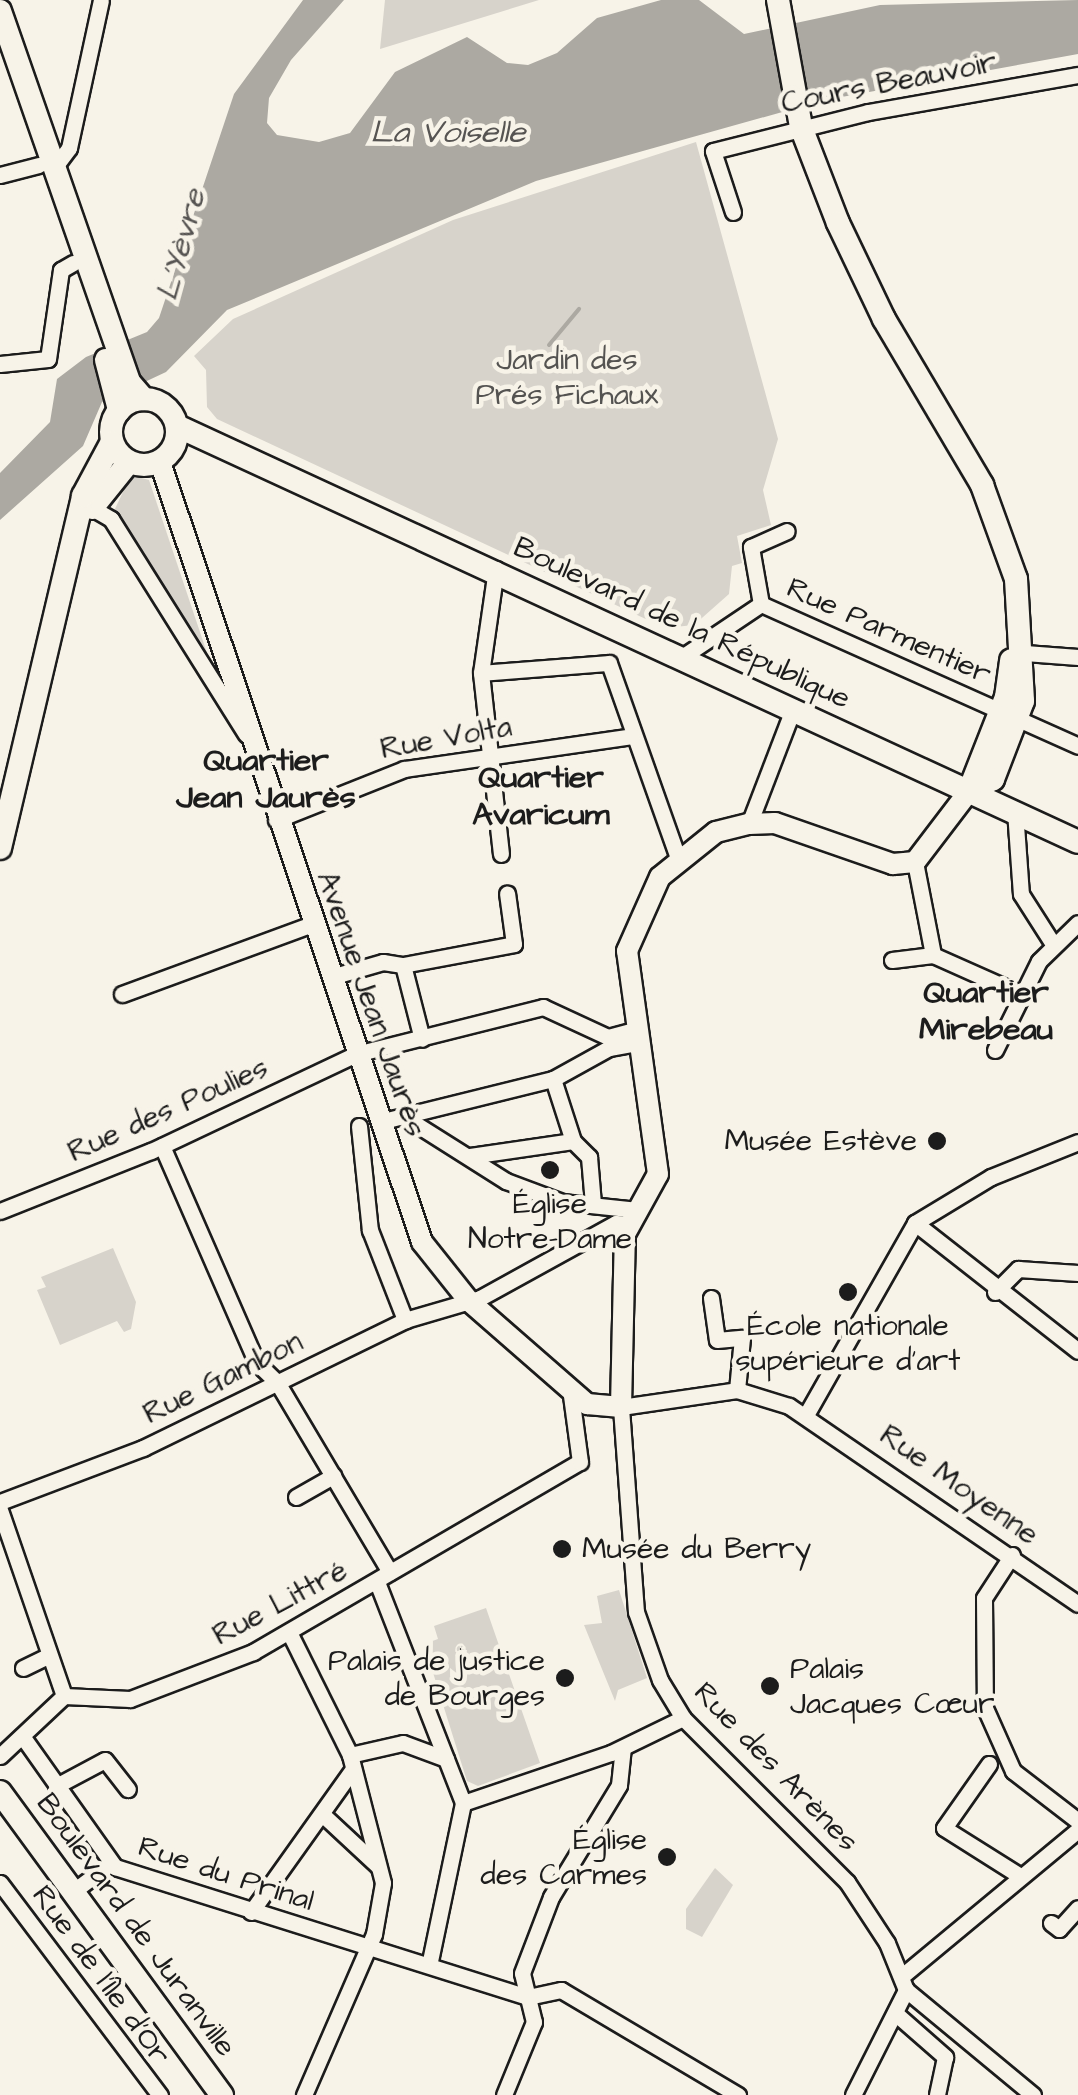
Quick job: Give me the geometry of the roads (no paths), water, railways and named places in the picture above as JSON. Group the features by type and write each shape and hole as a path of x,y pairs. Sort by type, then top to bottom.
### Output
{"main road":[{"path":"766,0 798,114 872,296 999,522 1025,653 1009,714 969,791"},
{"path":"778,0 812,185 854,292 985,528 1002,580 1011,655 1009,714"},
{"path":"0,11 73,263 107,340 144,399 166,407 158,453 92,508 70,556"},
{"path":"0,52 47,166 107,340 119,410 112,442 83,496 0,848"},
{"path":"119,410 144,399"},
{"path":"112,442 158,453"},
{"name":"Boulevard de la République","path":"158,453 258,463 632,631 1078,842"},
{"name":"Boulevard de Juranville","path":"0,1792 222,2095"}],"street":[{"path":"0,175 47,166 69,148 102,0"},
{"name":"Cours Beauvoir","path":"733,212 713,151 798,114 1078,74"},
{"path":"0,364 48,359 60,270 73,263"},
{"name":"Avenue Jean Jaurès","path":"158,453 178,532 356,1054 369,1124 422,1242 469,1302 571,1396"},
{"path":"92,508 111,520 252,742"},
{"path":"761,604 751,547 787,531"},
{"path":"496,569 481,673 486,757 501,854"},
{"name":"Rue Parmentier","path":"685,656 761,604 1078,746"},
{"path":"481,673 609,663 632,631"},
{"path":"1025,653 1078,656"},
{"path":"609,663 678,858"},
{"path":"749,824 794,706"},
{"name":"Rue Volta","path":"276,820 404,770 632,736"},
{"path":"621,1407 634,1217 653,1190 659,1151 636,1037 628,940 678,858 716,832 775,823 893,864 915,862 969,791"},
{"path":"1015,811 1021,894 1053,944"},
{"path":"915,862 933,956"},
{"path":"331,978 384,962 403,966 514,944 506,893"},
{"path":"995,1050 1053,944 1078,924"},
{"path":"122,994 310,925"},
{"path":"892,960 933,956 1023,995"},
{"path":"403,966 422,1039"},
{"name":"Rue des Poulies","path":"0,1211 162,1146 356,1054 543,1007 608,1038 636,1037"},
{"path":"406,1320 370,1230 369,1124 554,1079 636,1037"},
{"path":"554,1079 573,1141 590,1156 593,1204"},
{"path":"404,1116 506,1181 634,1217"},
{"path":"470,1156 573,1141"},
{"path":"806,1415 915,1223 991,1177 1078,1142"},
{"path":"162,1146 257,1364 277,1382 333,1476 383,1577 461,1796 430,1961"},
{"name":"Rue Gambon","path":"0,1502 120,1458 406,1320 469,1302 634,1217"},
{"path":"915,1223 994,1292 1078,1352"},
{"path":"994,1292 1018,1269 1078,1273"},
{"path":"571,1396 621,1407 737,1390 742,1338 717,1340 711,1298"},
{"name":"Rue Moyenne","path":"737,1390 806,1415 1078,1604"},
{"name":"Rue Littré","path":"64,1696 160,1692 290,1634 580,1462 571,1396"},
{"name":"Rue des Arènes","path":"621,1407 636,1612 683,1718 848,1882 904,1983 1034,2095"},
{"path":"296,1498 333,1476"},
{"path":"0,1510 64,1696 25,1740 0,1756"},
{"path":"1012,1555 984,1598 980,1643 985,1708 1013,1771 1078,1821"},
{"path":"290,1634 352,1762 378,1866 381,1908 304,2095"},
{"path":"23,1668 48,1656"},
{"path":"461,1796 623,1748 683,1718"},
{"path":"25,1740 111,1863"},
{"path":"251,1912 322,1814 352,1762 403,1743 446,1759"},
{"path":"504,2095 534,2022 526,1964 551,1897 619,1785 623,1748"},
{"path":"56,1786 105,1760 128,1790"},
{"path":"989,1764 944,1828 1018,1874"},
{"path":"322,1814 378,1866"},
{"path":"853,2095 895,2014 904,1983 1018,1874 1078,1836"},
{"name":"Rue du Prinal","path":"75,1890 111,1863 251,1912 430,1961 528,1997 561,1990 738,2095"},
{"name":"Rue de l'Île d'Or","path":"0,1883 160,2095"},
{"path":"1052,1923 1059,1929 1078,1908"},
{"path":"312,2095 370,1960 368,1947"},
{"path":"895,2014 945,2057 937,2095"}],"water":[{"name":"La Voiselle","path":"303,0 344,0 291,60 269,98 267,123 277,135 319,142 350,133 395,72 467,37 507,63 528,65 557,53 597,18 661,0 699,0 744,34 880,5 1078,0 1078,54 825,100 536,181 227,310 166,372 102,402 83,446 0,520 0,473 50,422 57,379 86,357 147,332 159,318 234,94"}],"waterway":[{"path":"549,345 579,309"}],"place":[{"name":"Musée Estève","path":"937,1141"},
{"name":"Église Notre-Dame","path":"550,1170"},
{"name":"École nationale supérieure d'art","path":"848,1292"},
{"name":"Musée du Berry","path":"562,1549"},
{"name":"Palais de justice de Bourges","path":"565,1678"},
{"name":"Palais Jacques Cœur","path":"770,1686"},
{"name":"Église des Carmes","path":"667,1857"}],"district":[{"name":"Quartier Jean Jaurès","path":"266,780"},
{"name":"Quartier Avaricum","path":"541,798"},
{"name":"Quartier Mirebeau","path":"986,1012"}],"water label":[{"name":"L'Yèvre","path":"182,245"}],"park label":[{"name":"Jardin des Prés Fichaux","path":"567,377"}]}
